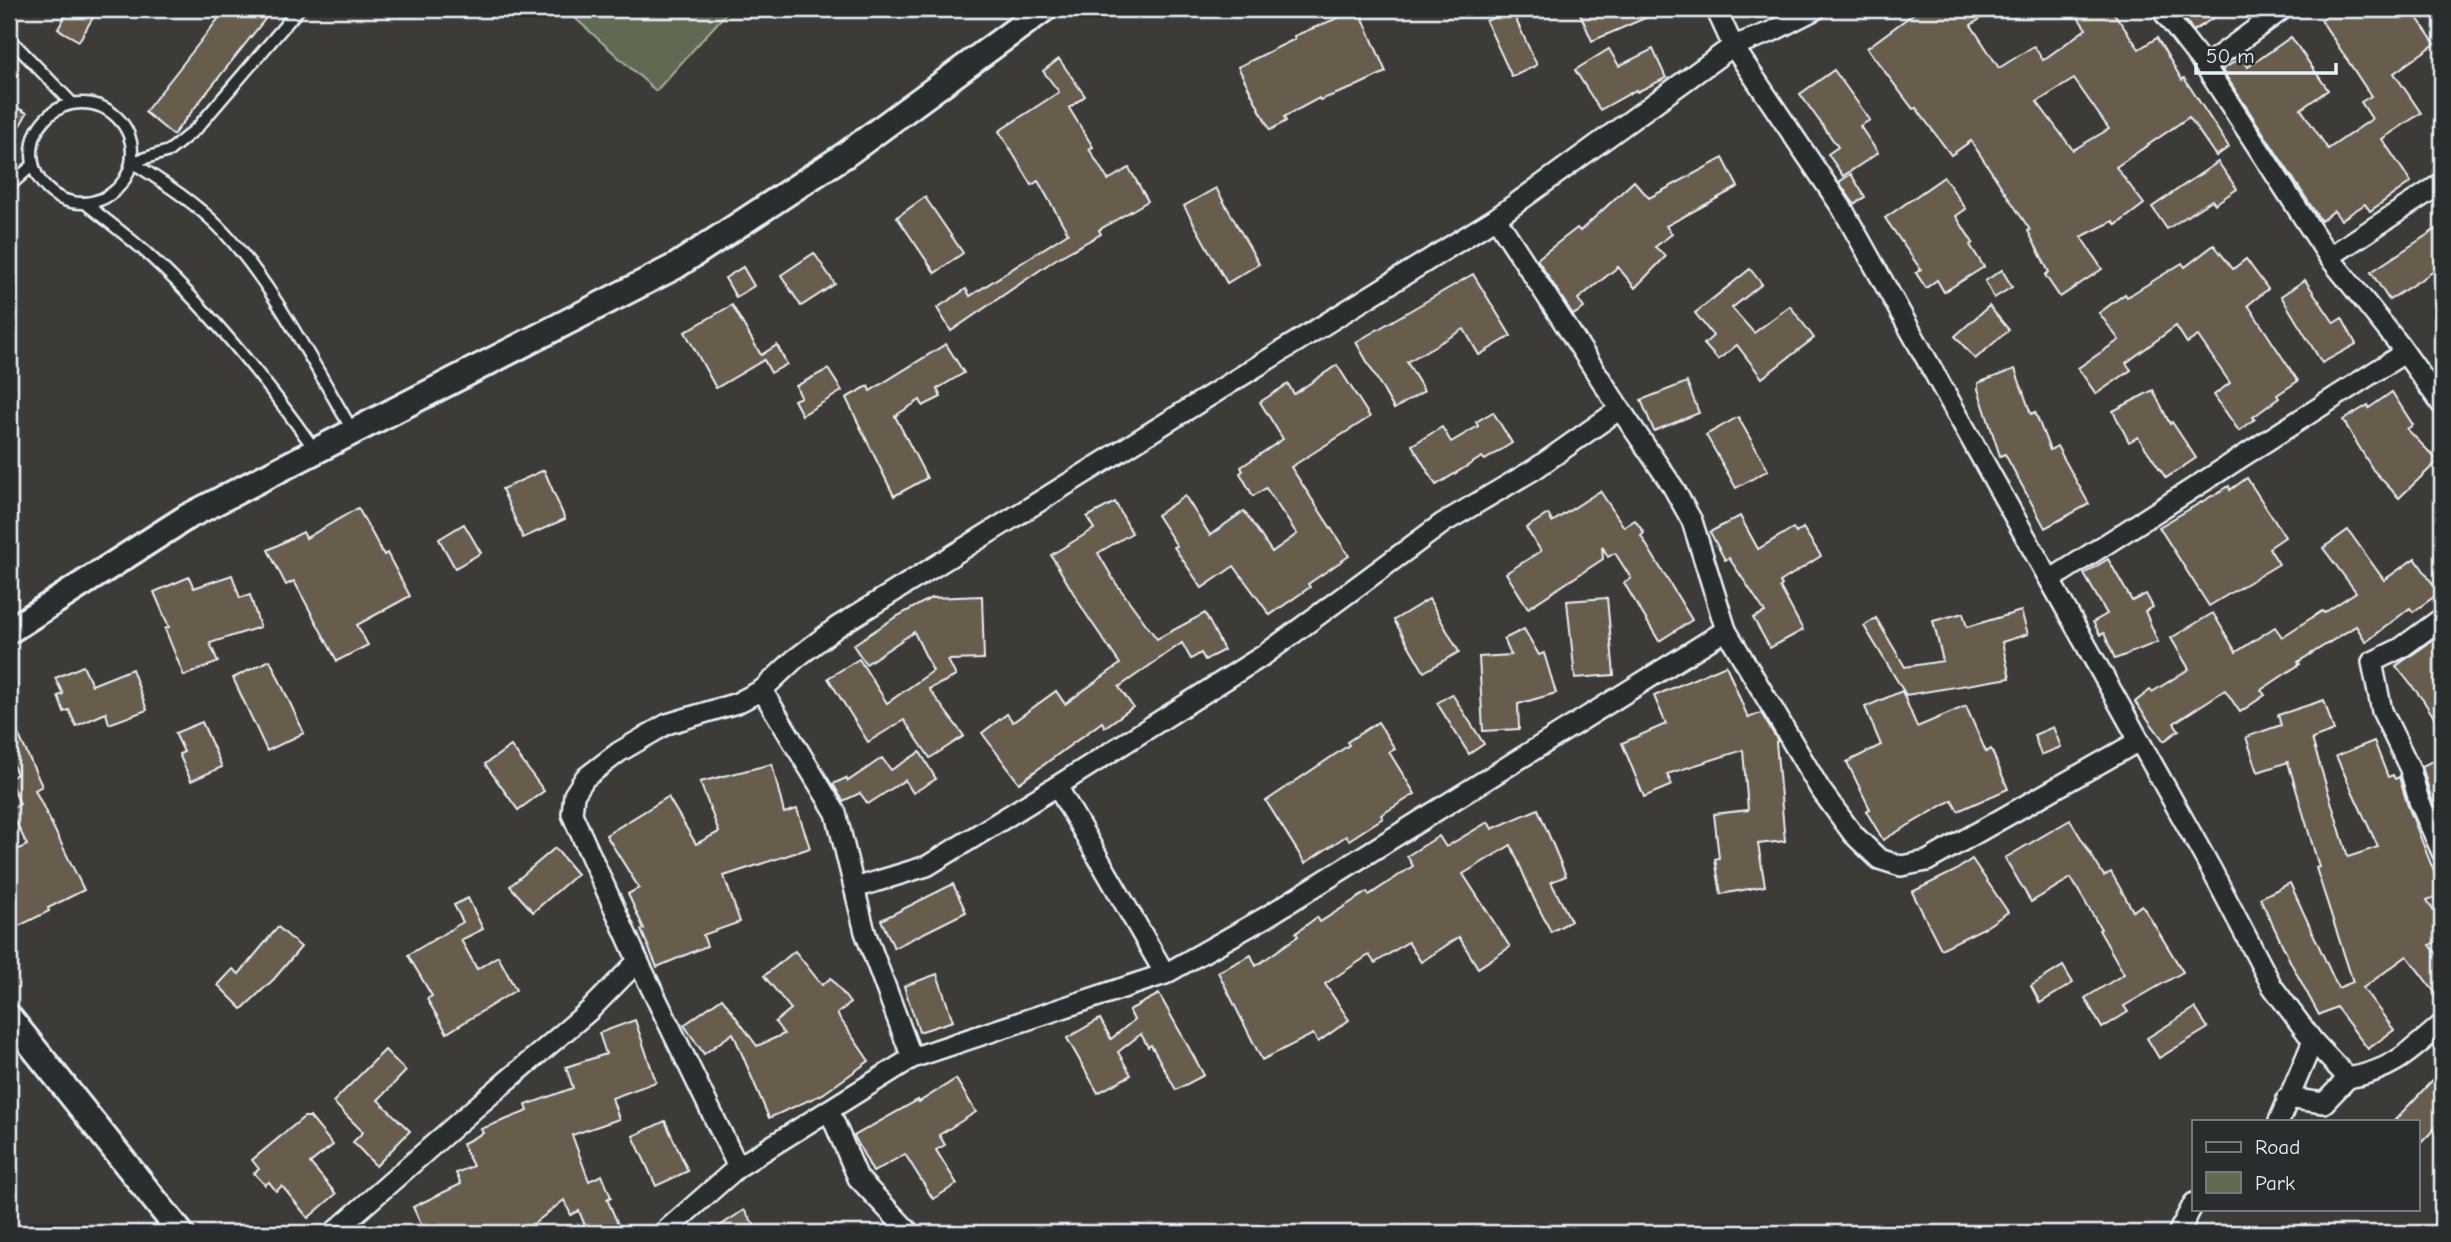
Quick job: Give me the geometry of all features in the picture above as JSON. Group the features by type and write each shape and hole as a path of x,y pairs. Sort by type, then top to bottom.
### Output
{"street":[{"path":"1716,9 1733,46 1842,208 2211,869 2272,986 2314,1041 2348,1078"},
{"path":"738,1167 638,961 572,814 574,795 585,778 611,758 667,724 737,703 762,690 794,659 837,627 1496,218 1733,46 1771,32 1816,9"},
{"path":"2161,9 2205,66 2329,257 2442,405"},
{"path":"2205,66 2283,9"},
{"path":"9,631 187,517 676,267 845,155 1030,12"},
{"path":"2329,257 2442,183"},
{"path":"1496,218 1619,410 1673,486 1692,521 1726,630 1820,789 1853,834 1879,859 1901,866 1927,861 2139,741"},
{"path":"2050,580 2404,353"},
{"path":"855,888 928,866 1058,786 1264,655 1443,523 1535,469 1619,410"},
{"path":"2442,618 2401,648 2372,662 2382,711 2410,769 2420,801 2442,852"},
{"path":"663,1233 738,1167 912,1058 1165,974 1278,910 1726,630"},
{"path":"762,690 836,813 865,932 912,1058"},
{"path":"1058,786 1165,974"},
{"path":"333,1233 590,1010 638,961"},
{"path":"9,1017 181,1233"},
{"path":"2287,1098 2324,1103 2348,1078 2375,1073 2391,1066 2442,1024"},
{"path":"2279,1120 2314,1041"},
{"path":"829,1110 858,1178 910,1233"},
{"path":"2178,1233 2192,1207"}],"lane":[{"path":"132,162 169,151 197,128 299,9"},
{"path":"9,38 72,103"},
{"path":"72,103 89,103 104,107 118,117 128,130 132,145 132,162 127,176 118,188 106,197 85,203 62,199 49,191 39,179 33,165 32,150 36,134 44,120 57,109 72,103"},
{"path":"132,162 217,226 265,284 353,432"},
{"path":"9,186 33,165"},
{"path":"85,203 151,257 184,289 270,386 315,451"}],"green space":[{"path":"565,9 730,9 656,91"}],"building":[{"path":"69,9 98,9 79,41 58,29"},
{"path":"226,9 273,9 173,135 145,112"},
{"path":"1342,9 1359,9 1386,72 1352,88 1320,100 1319,98 1284,117 1286,121 1270,130 1238,67 1295,39 1294,36 1345,15"},
{"path":"1511,9 1537,65 1512,77 1486,21"},
{"path":"1578,9 1666,9 1592,41"},
{"path":"1920,9 1995,9 1971,25 1999,68 2034,46 2043,60 2086,29 2072,9 2111,9 2139,49 2157,38 2182,80 2184,78 2229,147 2216,156 2189,117 2116,167 2144,204 2116,225 2113,221 2081,237 2102,269 2060,297 2045,275 2049,272 2028,231 2030,230 1971,141 1951,155 1867,48","holes":["2074,79 2109,129 2073,150 2037,102"]},
{"path":"2179,9 2227,9 2193,31"},
{"path":"2338,9 2432,9 2418,19 2435,44 2394,73 2421,113 2382,139 2411,182 2370,211 2365,204 2341,220 2334,211 2321,221 2222,70 2242,57 2248,67 2291,37 2328,90 2301,109 2328,149 2372,119 2361,102 2371,96 2321,20"},
{"path":"1609,49 1619,66 1653,49 1666,78 1637,92 1636,90 1600,110 1575,70"},
{"path":"1059,59 1085,96 1069,108 1093,147 1089,149 1108,180 1129,168 1148,201 1099,230 1101,234 1056,259 951,331 937,308 966,289 970,296 1068,233 1038,181 1032,185 999,131 1059,92 1043,71"},
{"path":"1834,70 1870,120 1860,126 1878,153 1843,176 1828,154 1838,147 1800,94"},
{"path":"14,106 27,113 9,145 9,114"},
{"path":"1723,158 1738,187 1666,226 1672,234 1655,247 1666,256 1635,288 1618,267 1578,299 1584,308 1573,315 1537,259 1577,228 1580,231 1634,181 1649,198"},
{"path":"2218,162 2237,189 2215,204 2212,200 2167,229 2152,207"},
{"path":"1851,174 1865,197 1854,204 1839,182"},
{"path":"1944,177 1966,209 1956,216 1984,267 1944,292 1937,280 1926,288 1916,273 1921,270 1885,218"},
{"path":"1216,188 1259,264 1227,283 1184,206"},
{"path":"925,197 963,253 935,273 897,217"},
{"path":"2442,225 2442,266 2389,300 2371,272"},
{"path":"2214,245 2233,269 2246,259 2268,289 2248,305 2298,381 2277,395 2279,398 2239,431 2214,395 2230,383 2198,336 2187,343 2176,326 2126,363 2131,370 2096,394 2078,368 2119,340 2099,313 2125,294 2127,297 2182,263 2185,267"},
{"path":"814,253 835,284 801,306 781,275"},
{"path":"743,267 754,286 736,297 725,278"},
{"path":"1750,269 1762,284 1732,308 1754,333 1790,306 1814,338 1762,378 1737,345 1718,360 1704,344 1713,336 1695,313"},
{"path":"2002,270 2012,287 1994,298 1985,281"},
{"path":"1473,274 1511,336 1479,355 1464,329 1407,362 1424,391 1394,409 1356,342"},
{"path":"2305,280 2334,323 2342,318 2356,344 2322,363 2281,296"},
{"path":"732,305 761,355 777,345 787,364 771,373 764,360 716,388 685,332"},
{"path":"1989,306 2009,330 1975,359 1955,336"},
{"path":"946,344 964,373 937,389 941,397 923,406 920,400 895,416 927,478 894,496 846,398 868,386 870,391"},
{"path":"1337,365 1370,417 1291,467 1349,556 1270,615 1234,566 1202,588 1174,547 1177,546 1157,515 1185,496 1210,535 1244,511 1272,552 1297,534 1266,488 1253,496 1240,473 1243,471 1241,467 1283,439 1260,402 1288,384 1294,394"},
{"path":"828,369 842,391 802,415 794,400 801,397 796,386"},
{"path":"2015,369 2031,414 2035,412 2050,450 2057,446 2089,504 2045,528 2005,454 2000,456 1978,389 1978,383"},
{"path":"1687,382 1699,413 1654,431 1641,400"},
{"path":"2153,390 2170,424 2172,422 2196,458 2166,478 2138,437 2129,442 2113,411"},
{"path":"2392,392 2413,425 2407,429 2438,461 2399,498 2373,470 2343,420 2368,405 2369,408"},
{"path":"1493,412 1512,443 1485,460 1482,457 1436,485 1412,445 1442,427 1451,442 1478,426 1476,422"},
{"path":"1738,417 1768,470 1736,488 1706,435"},
{"path":"544,470 565,519 523,538 502,489"},
{"path":"2247,478 2285,537 2269,548 2279,564 2209,606 2159,527 2229,486 2230,490"},
{"path":"1600,491 1624,527 1635,520 1644,533 1641,536 1692,620 1659,641 1624,583 1631,578 1615,553 1608,557 1602,546 1603,559 1528,608 1506,573 1541,551 1526,528 1548,514 1552,522"},
{"path":"1115,502 1132,533 1098,553 1115,582 1157,639 1205,613 1224,650 1205,660 1201,653 1191,659 1182,643 1119,687 1133,707 1105,727 1102,722 1019,783 982,733 1007,714 1013,722 1056,691 1065,704 1120,664 1051,555 1094,529 1087,517"},
{"path":"358,508 410,596 357,625 368,645 337,661 294,581 286,585 268,550 303,532 306,538"},
{"path":"1740,516 1758,549 1793,528 1796,533 1803,528 1821,556 1780,582 1780,587 1803,630 1770,648 1753,618 1765,612 1729,558 1725,560 1710,532"},
{"path":"464,524 481,553 455,568 439,539"},
{"path":"2348,530 2384,580 2415,558 2439,593 2413,612 2410,608 2366,642 2356,626 2298,662 2300,664 2261,690 2265,695 2240,712 2225,690 2174,723 2179,730 2164,741 2135,702 2150,690 2152,692 2189,669 2171,638 2213,613 2236,652 2275,627 2282,637 2322,611 2324,613 2356,592 2323,548"},
{"path":"2108,559 2132,601 2146,594 2153,607 2145,611 2158,642 2115,659 2104,633 2100,635 2093,622 2107,614 2084,574"},
{"path":"232,575 240,598 250,595 260,627 210,643 218,662 184,676 165,629 169,627 154,592 189,577 194,588"},
{"path":"982,596 984,659 948,660 956,676 929,689 964,736 930,758 904,720 868,742 828,678 859,659 887,703 933,671 914,632 866,664 853,645 931,598"},
{"path":"1607,598 1614,675 1575,678 1567,601"},
{"path":"1429,599 1459,652 1424,672 1394,620"},
{"path":"2021,611 2028,634 2002,642 2010,678 1906,695 1864,626 1876,618 1905,667 1943,661 1933,621 1963,613 1967,627"},
{"path":"1524,629 1539,655 1544,653 1556,693 1518,704 1519,729 1483,731 1479,657 1511,655 1504,639"},
{"path":"2436,638 2442,645 2442,730 2396,666"},
{"path":"270,660 304,733 267,751 233,678"},
{"path":"1726,665 1748,718 1761,713 1778,741 1785,841 1758,844 1765,886 1721,894 1715,859 1719,858 1714,814 1748,810 1743,750 1667,774 1672,785 1644,797 1622,743 1666,724 1654,696"},
{"path":"83,666 92,685 132,669 147,710 109,724 106,713 76,726 69,710 64,712 58,696 63,694 55,678"},
{"path":"1902,691 1917,727 1966,706 1986,752 1991,749 2008,789 1958,811 1952,800 1883,840 1866,811 1870,809 1847,762 1881,745 1865,707"},
{"path":"1452,694 1484,744 1469,754 1437,703"},
{"path":"2324,700 2334,731 2312,739 2348,857 2378,847 2336,756 2374,741 2388,777 2399,777 2442,892 2427,900 2442,925 2442,938 2430,945 2442,960 2442,1002 2407,956 2363,988 2394,1030 2368,1049 2336,1007 2319,1015 2260,898 2290,883 2338,988 2353,982 2316,868 2319,867 2288,762 2258,772 2246,737 2281,725 2278,715"},
{"path":"9,714 42,786 35,790 84,890 17,927 9,909 9,854 27,845 10,809 20,804 9,779 17,774 9,756"},
{"path":"202,722 222,767 191,781 179,754 184,752 175,733"},
{"path":"1378,722 1395,749 1389,752 1415,794 1381,815 1383,818 1349,840 1346,836 1305,863 1266,801"},
{"path":"2053,727 2061,747 2041,755 2034,735"},
{"path":"511,746 544,791 518,810 485,764"},
{"path":"920,752 936,779 913,793 905,780 868,804 860,793 843,801 833,784 846,778 848,781 882,758 891,770"},
{"path":"2442,757 2442,815 2439,817 2422,766"},
{"path":"772,764 784,813 797,809 810,848 724,876 740,922 703,935 707,946 657,967 628,894 639,888 606,835 668,797 696,844 719,832 700,782"},
{"path":"1538,809 1566,876 1551,882 1571,921 1551,932 1511,845 1463,874 1510,947 1478,968 1459,937 1421,962 1408,942 1375,963 1369,955 1325,984 1349,1020 1318,1042 1313,1034 1262,1060 1218,972 1251,955 1256,966 1298,936 1296,933 1317,917 1320,922 1367,892 1369,895 1413,866 1407,856 1439,836 1446,847 1488,822 1492,829"},
{"path":"2070,820 2104,876 2111,872 2133,911 2142,905 2183,972 2124,1006 2128,1012 2102,1028 2085,998 2124,974 2099,930 2101,929 2071,878 2031,902 2005,858"},
{"path":"555,848 577,874 533,912 510,886"},
{"path":"1972,859 2008,912 1986,927 1941,949 1912,892 1955,871"},
{"path":"953,884 966,912 894,948 881,920"},
{"path":"468,898 483,929 461,940 477,969 498,956 516,990 447,1033 427,999 432,996 408,955 463,922 454,905"},
{"path":"278,927 301,947 274,979 242,1009 218,985 233,969 239,974"},
{"path":"795,951 822,985 831,978 850,1003 837,1014 869,1061 823,1094 769,1118 733,1033 704,1054 684,1025 722,998 757,1046 784,1034 775,1022 791,1009 764,976"},
{"path":"2063,966 2073,983 2040,1003 2031,986"},
{"path":"937,974 953,1021 919,1032 904,986"},
{"path":"1159,994 1204,1075 1176,1090 1151,1045 1148,1047 1141,1034 1118,1052 1131,1075 1098,1093 1067,1038 1100,1019 1111,1039 1134,1020 1129,1010"},
{"path":"2195,1008 2208,1028 2159,1058 2147,1038"},
{"path":"635,1020 656,1082 612,1098 619,1119 572,1135 589,1181 602,1175 611,1197 607,1199 622,1233 588,1233 579,1211 571,1215 564,1200 535,1223 511,1233 425,1233 413,1207 461,1184 456,1173 473,1166 462,1144 483,1133 481,1129 528,1111 526,1105 573,1088 566,1067 606,1054 599,1033"},
{"path":"385,1050 406,1071 378,1100 410,1131 376,1166 353,1142 363,1132 333,1102"},
{"path":"2442,1070 2442,1121 2420,1144 2420,1120 2395,1120"},
{"path":"956,1079 976,1112 939,1135 945,1145 936,1150 957,1184 933,1199 905,1154 873,1172 854,1136"},
{"path":"304,1117 310,1117 333,1145 310,1163 336,1194 308,1218 282,1186 276,1191 269,1182 265,1185 254,1173 259,1169 252,1160"},
{"path":"665,1121 688,1171 656,1186 633,1136"},
{"path":"744,1210 760,1233 709,1233"}]}
